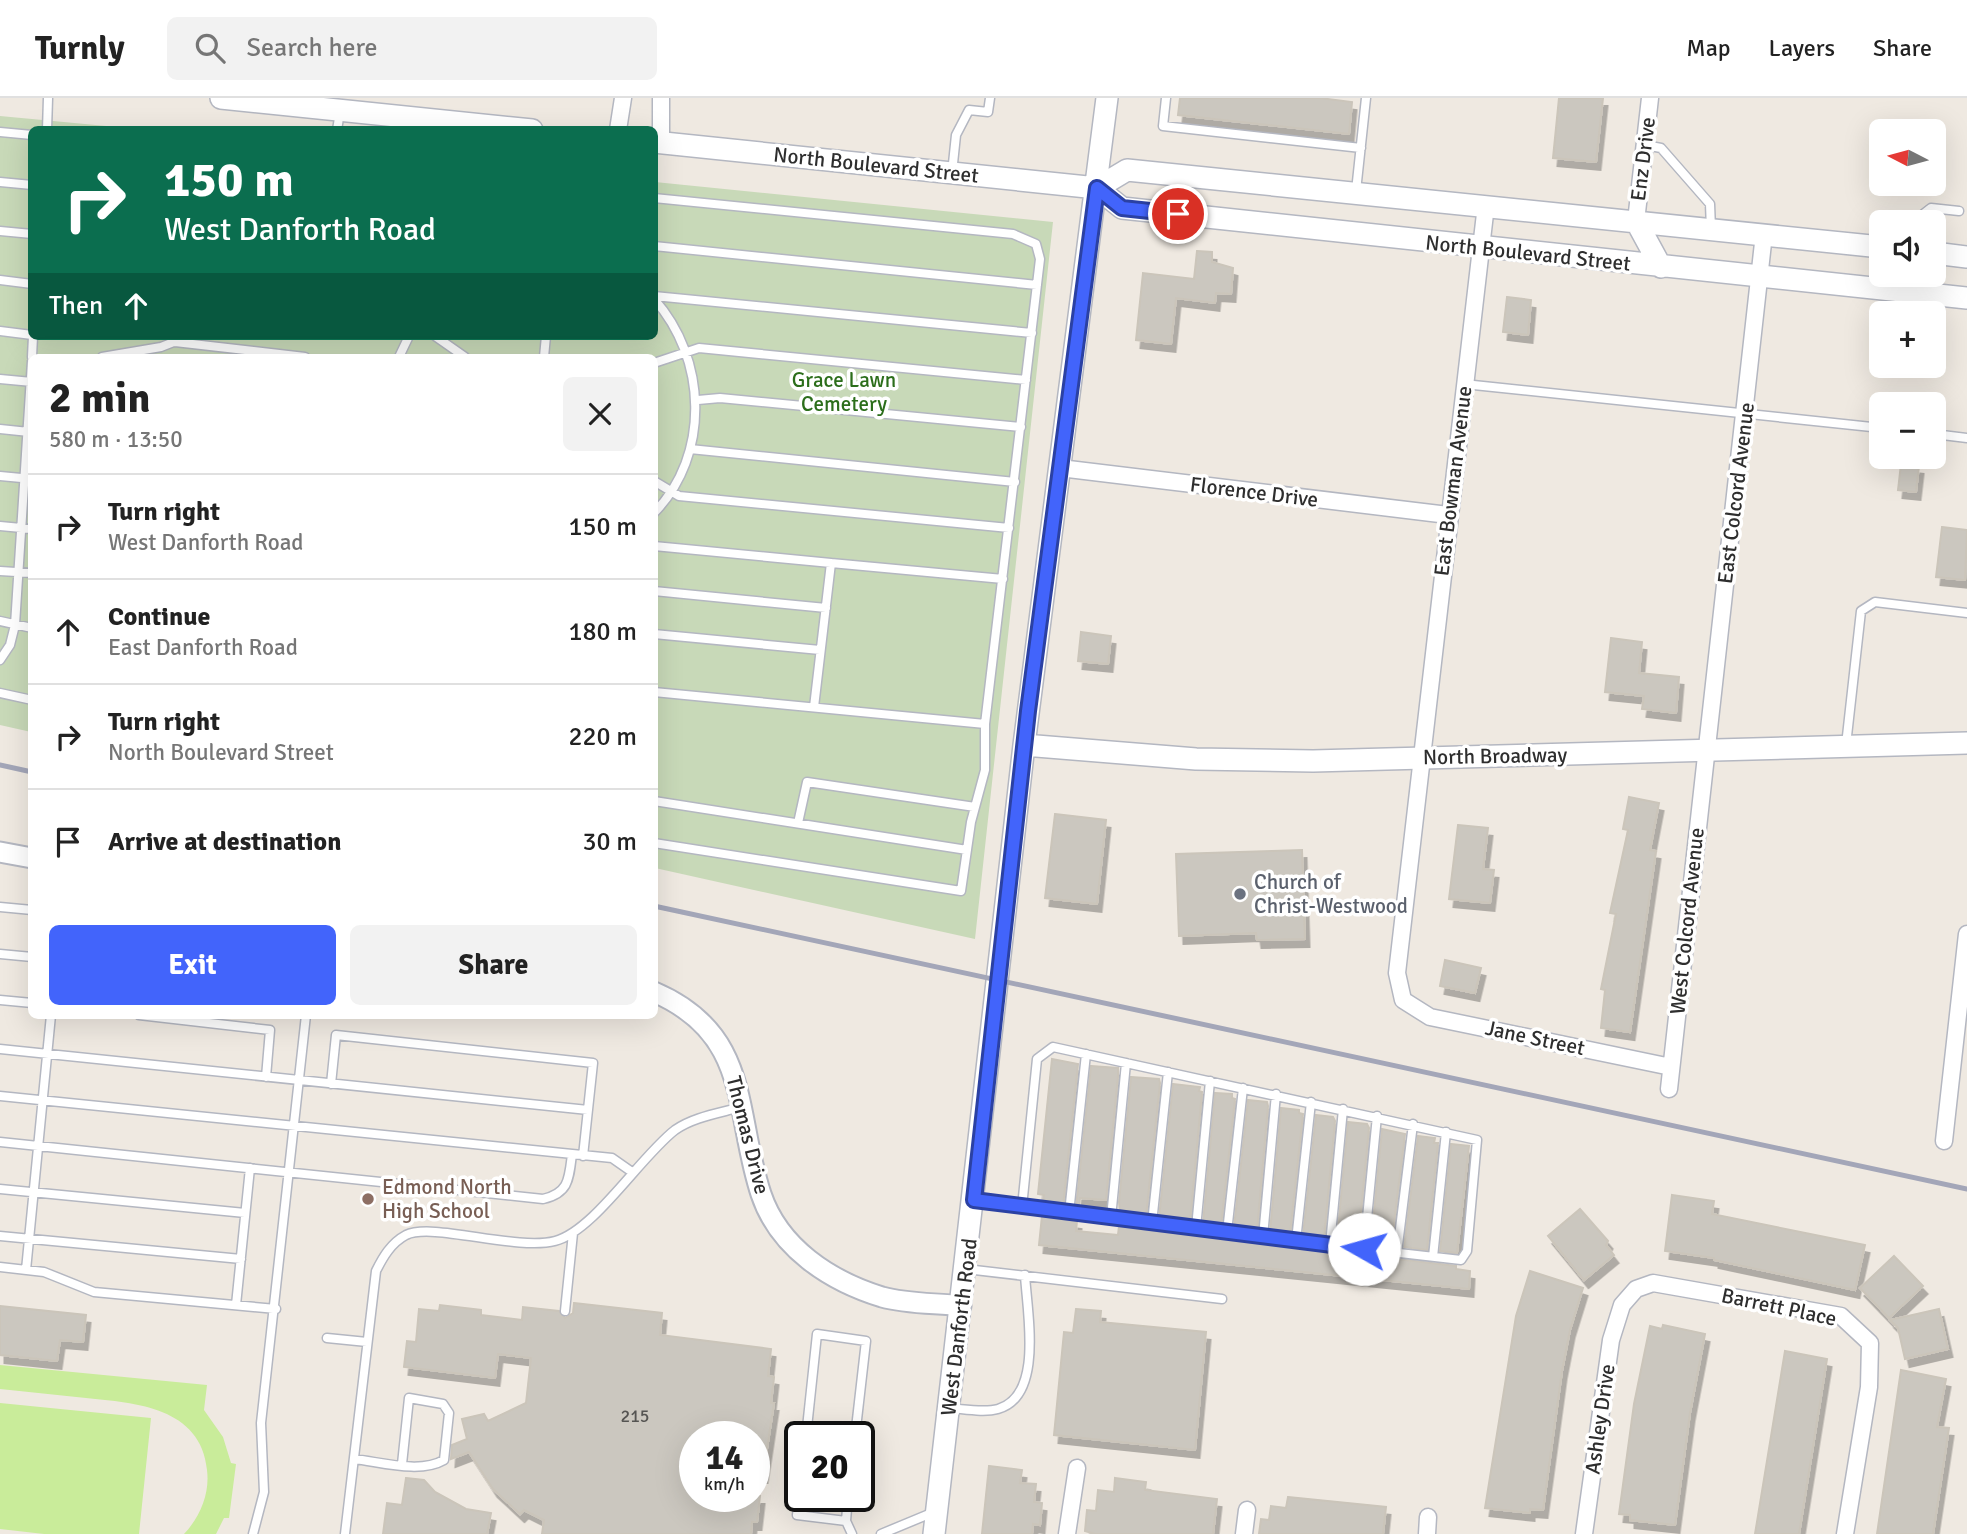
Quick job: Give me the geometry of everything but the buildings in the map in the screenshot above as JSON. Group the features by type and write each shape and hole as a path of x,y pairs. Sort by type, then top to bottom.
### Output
{"main road":[{"path":"221,98 339,120 455,126"},
{"name":"West Danforth Road","path":"934,1534 1024,745 1107,98"},
{"name":"North Boulevard Street","path":"658,142 1097,188 1122,208 1967,298"},
{"name":"North Boulevard Street","path":"1097,188 1127,170 1356,191 1869,246"},
{"path":"1636,221 1661,267"},
{"path":"1946,254 1967,257"},
{"name":"North Broadway","path":"1024,745 1196,759 1313,761 1967,743"}],"street":[{"path":"619,126 623,98"},
{"path":"658,142 661,98"},
{"name":"Enz Drive","path":"1636,221 1650,98"},
{"name":"East Bowman Avenue","path":"1403,1000 1397,974 1448,515 1486,205"},
{"name":"East Colcord Avenue","path":"1706,752 1715,652 1747,412 1764,234"},
{"name":"Florence Drive","path":"1060,468 1448,515"},
{"name":"West Colcord Avenue","path":"1669,1089 1706,752"},
{"path":"0,852 28,857"},
{"path":"1944,1141 1967,934"},
{"name":"Thomas Drive","path":"658,995 698,1021 719,1046 737,1078 761,1195 775,1223 793,1245 818,1268 846,1284 885,1298 961,1306"},
{"name":"Jane Street","path":"1403,1000 1430,1017 1671,1067"},
{"name":"Barrett Place","path":"1622,1305 1636,1289 1653,1283 1841,1316 1859,1330 1870,1343 1869,1387 1845,1534"},
{"name":"Ashley Drive","path":"1584,1534 1611,1340 1622,1305"},
{"path":"1067,1534 1077,1468"},
{"path":"1244,1534 1247,1510"}],"lane":[{"path":"47,126 48,98"},
{"path":"952,173 956,135 969,110 988,112 990,98"},
{"path":"1167,98 1163,126 1360,148"},
{"path":"1356,191 1366,98"},
{"path":"0,132 28,135"},
{"path":"1645,145 1661,148 1710,204 1711,229"},
{"path":"0,182 28,185"},
{"path":"658,198 1022,235 1036,244 1039,250 1032,333 985,724 985,770 975,807 961,891 658,844"},
{"path":"1928,210 1959,211"},
{"path":"0,231 28,234"},
{"path":"658,246 1037,285"},
{"path":"0,280 28,284"},
{"path":"658,297 1032,333"},
{"path":"658,303 669,318 685,352 698,400 690,449 671,491 658,508"},
{"path":"0,331 28,334"},
{"path":"120,354 164,346 180,340"},
{"path":"441,340 462,354"},
{"path":"175,342 279,354"},
{"path":"164,346 165,354"},
{"path":"658,362 699,348 1026,380"},
{"path":"0,379 28,382"},
{"path":"1464,384 1869,427"},
{"path":"698,400 720,398 1021,427"},
{"path":"0,429 28,432"},
{"path":"1946,435 1967,438"},
{"path":"690,449 1015,482"},
{"path":"0,476 28,479 21,528 15,625 10,646 0,660"},
{"path":"658,483 679,495 1009,528"},
{"path":"0,526 28,529"},
{"path":"658,546 1003,579"},
{"path":"814,707 831,563"},
{"path":"0,571 28,573"},
{"path":"658,591 826,608"},
{"path":"1846,748 1861,611 1875,602 1967,613"},
{"path":"0,621 28,627"},
{"path":"658,634 820,650"},
{"path":"658,692 985,724"},
{"path":"0,693 28,699"},
{"path":"798,823 807,782 975,807"},
{"path":"658,802 967,850"},
{"path":"0,907 28,910"},
{"path":"0,954 28,957"},
{"path":"0,1000 28,1003"},
{"path":"26,1270 51,1019"},
{"path":"178,1019 270,1030 266,1077"},
{"path":"253,1534 264,1492 260,1440 306,1019"},
{"path":"331,1084 336,1035 593,1063 583,1156"},
{"path":"974,1200 1021,1207 1263,1237 1461,1260 1467,1251 1477,1140 1053,1047 1037,1059 1021,1207"},
{"path":"0,1049 588,1110"},
{"path":"1069,1213 1086,1054"},
{"path":"1111,1218 1126,1063"},
{"path":"1152,1223 1168,1072"},
{"path":"1196,1228 1210,1081"},
{"path":"1227,1232 1243,1087"},
{"path":"1263,1237 1276,1094"},
{"path":"0,1096 612,1158 632,1172"},
{"path":"1296,1241 1311,1102"},
{"path":"345,1534 376,1271 383,1256 409,1234 426,1232 529,1244 554,1241 583,1226 632,1172 678,1128 744,1107"},
{"path":"1330,1245 1343,1109"},
{"path":"1364,1249 1377,1116"},
{"path":"1397,1252 1413,1124"},
{"path":"1433,1257 1446,1132"},
{"path":"0,1142 543,1199 557,1196 568,1185 572,1154"},
{"path":"236,1305 250,1168"},
{"path":"0,1189 246,1213"},
{"path":"565,1311 573,1233"},
{"path":"0,1236 241,1259"},
{"path":"0,1267 44,1272 94,1292 276,1309"},
{"path":"966,1269 1222,1298"},
{"path":"949,1408 997,1409 1017,1399 1030,1373 1025,1275"},
{"path":"808,1421 817,1334 866,1341 857,1421"},
{"path":"327,1338 368,1342"},
{"path":"354,1459 431,1468 444,1460 449,1413 443,1404 410,1398 402,1464"},
{"path":"881,1534 936,1511"},
{"path":"797,1512 797,1515 846,1521"},
{"path":"847,1512 846,1521 852,1534"}],"green space":[{"name":"Grace Lawn Cemetery","path":"0,116 106,126 28,126 28,340 658,340 658,182 1053,222 975,939 658,869 658,354 28,354 28,731 0,725"},
{"path":"0,1365 207,1385 204,1410 223,1437 231,1463 236,1464 229,1518 224,1518 216,1534 184,1534 203,1505 208,1479 202,1449 192,1433 179,1421 163,1412 125,1402 0,1389"},
{"path":"0,1403 151,1418 139,1534 44,1534 0,1529"}],"railway":[{"path":"0,765 28,771"},
{"path":"658,907 1967,1189"}],"place":[{"name":"Church of Christ-Westwood","path":"1240,894"},
{"name":"Edmond North High School","path":"368,1199"}],"route":[{"path":"1178,214 1122,208 1097,188 1028,711 974,1200 1364,1249"}]}
